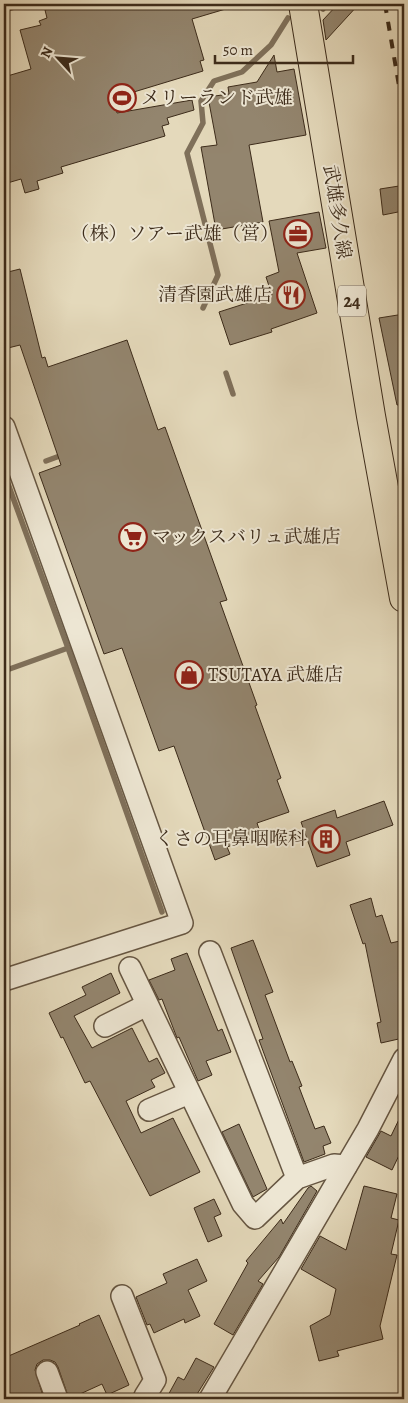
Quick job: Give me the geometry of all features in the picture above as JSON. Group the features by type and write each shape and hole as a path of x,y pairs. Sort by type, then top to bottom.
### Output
{"main road":[{"name":"武雄多久線","path":"303,4 370,416 404,598"}],"street":[{"path":"4,427 182,923 4,980"},
{"path":"210,952 297,1178"},
{"path":"130,968 243,1204 255,1218 297,1178 334,1164 346,1166"},
{"path":"105,1026 147,1005"},
{"path":"210,1399 368,1129 404,1059"},
{"path":"148,1110 190,1093"},
{"path":"122,1296 155,1380 141,1398"},
{"path":"47,1372 58,1399"}],"building":[{"name":"メリーランド武雄","path":"68,4 228,4 229,8 192,19 204,60 200,61 203,71 114,98 117,113 192,100 194,110 167,118 169,124 162,126 165,136 61,167 63,173 37,181 39,189 25,193 21,179 4,184 4,77 31,69 20,30 41,25 39,21 47,18 45,10"},
{"path":"338,4 359,4 326,40 323,20"},
{"path":"274,55 277,72 294,69 306,135 249,145 263,222 216,230 201,147 217,145 208,97 229,94 228,87 257,82"},
{"path":"399,186 403,211 383,215 380,189"},
{"path":"319,212 326,248 297,253 317,313 271,329 272,332 230,345 219,312 272,295 266,277 279,272 269,221"},
{"path":"20,269 42,358 45,357 48,367 127,340 158,430 165,427 227,600 220,602 281,778 277,780 289,812 257,823 261,835 227,847 230,854 215,860 174,746 159,751 122,648 104,654 39,473 61,465 20,345 4,349 4,273"},
{"path":"404,314 404,404 397,405 379,318"},
{"path":"384,801 393,825 346,842 350,855 317,867 301,822 335,810 337,818"},
{"path":"371,898 376,917 382,915 391,943 404,940 404,1020 400,1021 403,1038 381,1043 377,1023 381,1022 365,943 363,944 350,905"},
{"path":"253,940 273,992 265,995 290,1062 292,1061 302,1086 299,1087 315,1129 324,1126 331,1143 323,1146 325,1154 304,1162 259,1040 263,1039 231,948"},
{"path":"187,953 218,1031 222,1029 231,1052 206,1061 212,1075 198,1081 179,1037 177,1038 162,999 159,1000 149,980 175,970 171,959"},
{"path":"111,973 120,993 74,1016 92,1048 132,1028 149,1062 157,1058 165,1073 151,1080 155,1087 126,1101 141,1133 173,1118 200,1172 150,1196 90,1081 85,1083 49,1013 86,995 82,987"},
{"path":"404,1109 404,1145 392,1170 366,1157 381,1131 391,1136"},
{"path":"239,1124 267,1189 253,1197 222,1132"},
{"path":"311,1186 317,1191 279,1257 258,1281 263,1284 233,1335 214,1324 248,1263 246,1261 281,1219 283,1224"},
{"path":"364,1186 397,1194 391,1218 399,1220 391,1254 397,1255 380,1326 383,1339 337,1351 339,1356 319,1361 310,1326 330,1315 336,1289 301,1269 320,1236 346,1250"},
{"path":"214,1199 221,1214 214,1217 222,1236 208,1242 194,1208"},
{"path":"197,1259 207,1281 188,1290 200,1316 185,1323 184,1319 154,1333 150,1324 147,1325 136,1297 167,1283 163,1274"},
{"path":"99,1315 129,1385 107,1395 102,1384 69,1399 55,1362 43,1360 37,1364 35,1370 44,1399 11,1399 4,1382 4,1358"},
{"path":"196,1358 214,1367 194,1399 166,1399 178,1377 184,1380"}],"waterway":[{"path":"4,10 24,4"},
{"path":"323,9 327,4"},
{"path":"203,308 218,275 187,153 203,123 201,101 214,81 242,72 271,45 288,18"},
{"path":"226,373 233,394"},
{"path":"46,461 65,454"},
{"path":"4,473 68,648 4,671"},
{"path":"68,648 162,912"}],"railway":[{"path":"385,4 404,115"}],"place":[{"name":"メリーランド武雄","path":"122,98"},
{"name":"（株）ソアー武雄（営）","path":"298,234"},
{"name":"清香園武雄店","path":"291,295"},
{"name":"マックスバリュ武雄店","path":"133,537"},
{"name":"TSUTAYA 武雄店","path":"189,675"},
{"name":"くさの耳鼻咽喉科","path":"326,839"}]}
